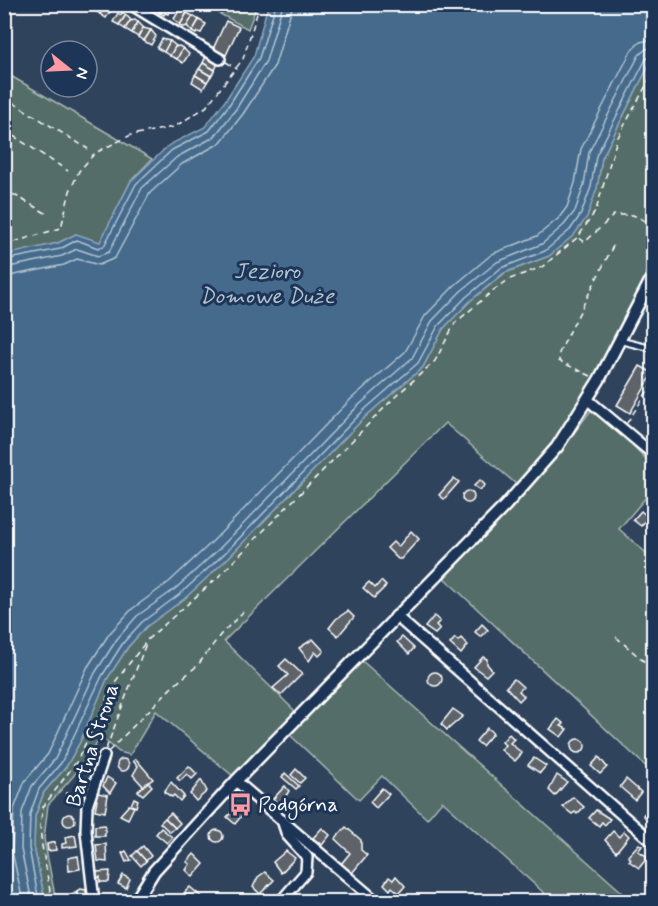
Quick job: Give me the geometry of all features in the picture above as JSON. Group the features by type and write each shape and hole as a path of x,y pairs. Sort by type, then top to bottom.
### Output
{"street":[{"path":"130,4 220,59"},
{"path":"135,902 154,871 236,781 505,506 557,447 600,380 654,274"},
{"path":"587,399 654,455"},
{"path":"396,616 654,843"},
{"name":"Bartna Strona","path":"94,902 86,831 87,806 104,756"},
{"path":"236,781 377,902"},
{"path":"280,902 306,872 307,856 287,835 282,820"}],"lane":[{"path":"620,340 654,349"}],"path":[{"path":"4,245 61,228 70,191 80,171 95,153 131,135 174,127 198,114 237,69 248,49 260,4"},
{"path":"220,59 237,69"},
{"path":"52,902 40,826 43,807 77,761 114,682 148,639 217,578 396,396 425,373 435,361 455,323 495,289 510,279 542,267 578,237 596,210 617,139 654,71"},
{"path":"4,97 88,149"},
{"path":"4,130 68,171"},
{"path":"4,189 49,215"},
{"path":"578,237 585,242 614,215 633,215 654,225"},
{"path":"600,380 559,361 559,353 615,242"},
{"path":"622,430 634,416 654,381"},
{"path":"104,756 171,688 198,665 221,634 243,612"},
{"path":"616,637 654,670"},
{"name":"Bartna Strona","path":"104,756 148,639"}],"green space":[{"path":"257,4 248,29 203,5"},
{"path":"653,57 652,261 609,358 554,442 516,484 445,423 224,641 296,712 234,777 156,711 130,755 119,752 101,737 76,773 48,805 44,839 56,901 45,901 34,847 35,816 44,792 66,767 80,742 107,679 128,647 146,627 184,599 228,558 367,415 423,367 443,329 470,301 505,273 549,256 597,188 602,158"},
{"path":"4,72 39,93 39,99 50,99 152,159 131,181 100,243 76,234 58,243 5,256"},
{"path":"594,406 653,466 653,489 619,529 653,559 653,773 443,577 522,495 559,453"},
{"path":"360,659 632,901 553,901 442,801 427,819 382,776 359,800 290,735"}],"water":[{"name":"Jezioro Domowe Duże","path":"272,4 653,5 653,57 602,158 597,188 587,217 574,235 549,256 504,273 470,301 443,329 423,367 367,415 228,558 184,599 146,627 128,647 107,679 80,742 66,767 44,792 35,816 34,847 45,901 5,901 5,255 58,243 76,234 100,242 131,181 169,145 205,127 225,101 254,56 266,12"}],"building":[{"path":"97,4 106,4 100,14 94,10"},
{"path":"106,4 112,9 106,18 100,14"},
{"path":"157,4 165,4 160,13 155,7"},
{"path":"165,4 174,5 168,14 164,15 160,13"},
{"path":"180,9 187,13 180,25 174,19"},
{"path":"122,12 126,15 119,25 113,22 118,13 121,15"},
{"path":"187,13 193,16 188,26 184,27 180,25"},
{"path":"126,15 131,20 125,29 119,25"},
{"path":"193,16 199,20 192,32 187,26"},
{"path":"199,20 206,24 201,33 196,34 192,32"},
{"path":"130,21 138,22 132,33 125,29"},
{"path":"226,21 239,27 226,55 213,49"},
{"path":"138,22 144,28 138,37 132,33"},
{"path":"143,28 151,30 144,41 138,37"},
{"path":"151,30 156,36 151,45 144,41"},
{"path":"162,39 170,41 164,52 157,48"},
{"path":"170,41 176,46 170,56 164,52"},
{"path":"175,47 183,48 177,59 170,56"},
{"path":"183,48 189,54 183,63 177,59"},
{"path":"206,56 218,63 215,70 203,63"},
{"path":"203,63 215,70 211,76 199,69"},
{"path":"199,69 211,76 207,82 195,75"},
{"path":"195,75 207,82 203,89 192,82"},
{"path":"640,366 653,373 630,413 617,405"},
{"path":"454,478 459,482 444,499 439,495"},
{"path":"480,480 485,485 480,490 474,486"},
{"path":"468,491 474,497 468,503 462,497"},
{"path":"641,511 648,517 641,526 633,520"},
{"path":"411,531 419,539 401,559 398,559 387,548 393,542 398,547"},
{"path":"381,581 386,586 374,598 363,588 369,582 375,588"},
{"path":"348,611 354,617 338,636 329,628 336,619"},
{"path":"434,616 440,621 436,625 440,629 435,634 425,627"},
{"path":"482,624 488,630 481,637 475,632"},
{"path":"402,637 414,648 409,654 397,642"},
{"path":"455,638 458,641 461,638 468,645 461,654 450,644"},
{"path":"313,639 324,651 319,656 315,652 309,661 299,648"},
{"path":"483,657 487,659 487,664 492,670 486,676 474,667"},
{"path":"286,659 302,674 281,695 273,688 288,675 279,666"},
{"path":"432,672 438,672 442,679 438,686 432,686 428,682 428,676"},
{"path":"514,679 523,687 519,691 524,696 519,701 506,687"},
{"path":"453,709 463,716 447,730 441,724"},
{"path":"558,719 564,724 561,726 567,729 561,737 550,729"},
{"path":"487,728 493,733 482,746 476,741"},
{"path":"509,734 514,739 510,743 522,753 515,761 501,750 505,745 502,742"},
{"path":"575,739 581,739 585,746 581,753 575,753 571,749 571,743"},
{"path":"599,757 607,767 600,774 591,766"},
{"path":"534,758 546,766 540,773 528,765"},
{"path":"125,759 129,765 125,771 121,771 117,763"},
{"path":"136,759 153,779 143,786 133,775 138,766 133,761"},
{"path":"189,766 197,774 192,779 187,774 180,781 177,778"},
{"path":"296,769 305,778 300,783 291,775"},
{"path":"285,773 299,786 296,789 282,777"},
{"path":"557,775 567,782 555,796 549,790"},
{"path":"107,777 116,783 110,793 103,786"},
{"path":"626,779 641,792 635,800 620,787"},
{"path":"201,780 207,791 196,801 190,794"},
{"path":"148,782 152,786 143,795 138,791"},
{"path":"171,782 184,796 180,801 174,795 172,797 164,792"},
{"path":"285,786 289,791 280,805 273,799"},
{"path":"382,788 389,794 376,808 370,802"},
{"path":"93,792 108,795 105,812 95,810 97,800 91,798"},
{"path":"66,793 76,794 75,803 66,803"},
{"path":"573,797 584,807 577,814 575,812 572,814 563,807"},
{"path":"134,798 138,800 136,807 131,805"},
{"path":"654,802 654,816 648,820 643,815"},
{"path":"129,805 134,807 128,819 120,815"},
{"path":"235,809 243,814 235,824 227,817"},
{"path":"596,810 610,819 605,825 602,822 599,826 589,818"},
{"path":"171,813 180,823 175,828 165,818"},
{"path":"71,814 75,820 71,826 67,826 63,818"},
{"path":"165,818 175,828 170,832 160,823"},
{"path":"105,825 105,836 95,836 95,826"},
{"path":"346,827 361,840 361,850 367,855 352,873 341,864 350,853 335,839"},
{"path":"161,828 172,837 167,843 156,834"},
{"path":"322,828 330,835 322,845 313,838"},
{"path":"219,830 223,836 219,842 215,842 211,834"},
{"path":"613,831 619,837 624,831 629,836 616,852 605,840"},
{"path":"75,835 77,846 62,848 62,844 66,843 65,837"},
{"path":"55,842 56,850 48,851 47,844"},
{"path":"106,844 107,862 98,861 96,845"},
{"path":"639,844 642,846 638,851 648,857 639,868 629,861 631,859 628,856"},
{"path":"143,846 151,856 146,861 137,851"},
{"path":"126,851 131,860 126,862 122,853"},
{"path":"137,851 146,861 141,866 132,856"},
{"path":"286,851 295,858 281,873 273,862"},
{"path":"194,854 204,864 193,877 186,870 190,864 187,862"},
{"path":"78,856 80,869 69,871 68,858"},
{"path":"654,868 654,881 647,876"},
{"path":"110,871 109,882 100,882 100,877 96,878 96,872"},
{"path":"265,872 274,880 260,894 253,887 258,877"},
{"path":"123,875 130,879 126,888 118,884"},
{"path":"396,876 405,886 399,893 392,887 390,890 384,884 389,877 393,880"},
{"path":"190,887 203,898 200,902 194,902 184,893"},
{"path":"86,890 87,901 72,902 71,899 77,898 77,891"},
{"path":"77,891 77,898 70,899 70,895"}],"place":[{"name":"Podgórna","path":"240,804"}]}
